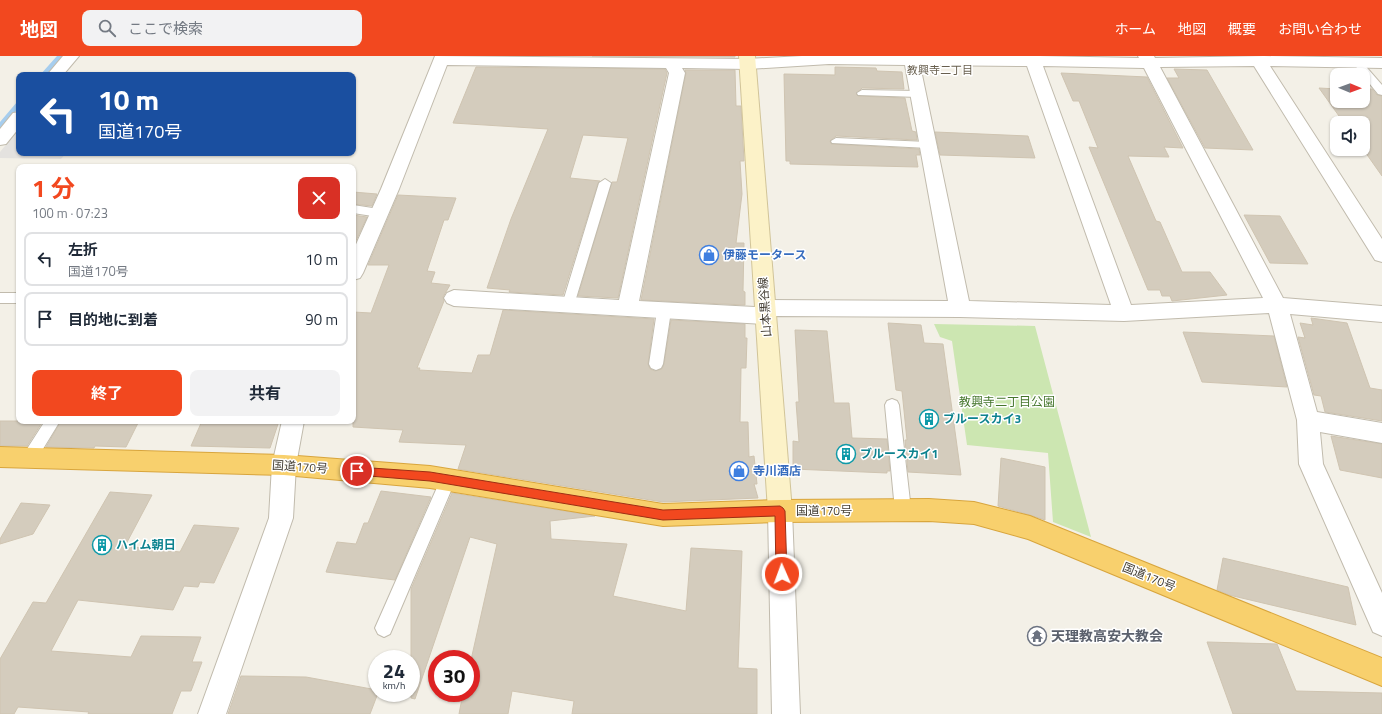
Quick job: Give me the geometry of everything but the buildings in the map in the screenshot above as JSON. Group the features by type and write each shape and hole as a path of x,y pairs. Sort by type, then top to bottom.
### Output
{"highway":[{"name":"国道170号","path":"0,457 284,465 448,479 663,515 780,511 903,510 974,513 1030,528 1382,672"}],"main road":[{"name":"山本黒谷線","path":"747,60 780,511"}],"street":[{"path":"57,72 71,56"},
{"path":"356,266 442,58 618,59 671,63 819,58 1257,58 1382,63"},
{"path":"912,58 960,309"},
{"path":"1257,58 1382,255"},
{"path":"1032,59 1124,313"},
{"path":"1147,59 1277,305 1308,420 1312,464 1382,622"},
{"path":"628,308 677,74 671,63"},
{"path":"0,140 16,121"},
{"path":"454,298 664,310 766,312 960,309 1124,313 1277,305 1382,314"},
{"path":"1308,420 1382,433"},
{"path":"212,714 281,518 284,465 292,424"},
{"path":"780,511 786,714"}],"lane":[{"path":"1358,63 1382,92"},
{"path":"862,93 918,94"},
{"path":"836,141 928,145"},
{"path":"568,305 605,184"},
{"path":"356,209 379,213"},
{"path":"0,298 16,298"},
{"path":"656,364 664,310"},
{"path":"892,405 903,510"},
{"path":"30,457 51,424"},
{"path":"384,628 448,479"}],"green space":[{"name":"教興寺二丁目公園","path":"934,324 1035,326 1091,537 1053,522 1048,453 967,445 952,341 940,337"}],"shaded area":[{"path":"16,133 16,156 64,156 61,159 0,158 0,152"}],"waterway":[{"path":"46,72 60,56"},
{"path":"0,126 16,107"}],"place":[{"name":"伊藤モータース","path":"709,255"},
{"name":"ブルースカイ3","path":"929,419"},
{"name":"ブルースカイ1","path":"846,454"},
{"name":"寺川酒店","path":"739,471"},
{"name":"ハイム朝日","path":"102,545"},
{"name":"天理教高安大教会","path":"1037,636"}],"district":[{"name":"教興寺二丁目","path":"940,70"}],"route":[{"path":"357,471 430,477 663,515 780,511 782,574"}]}
